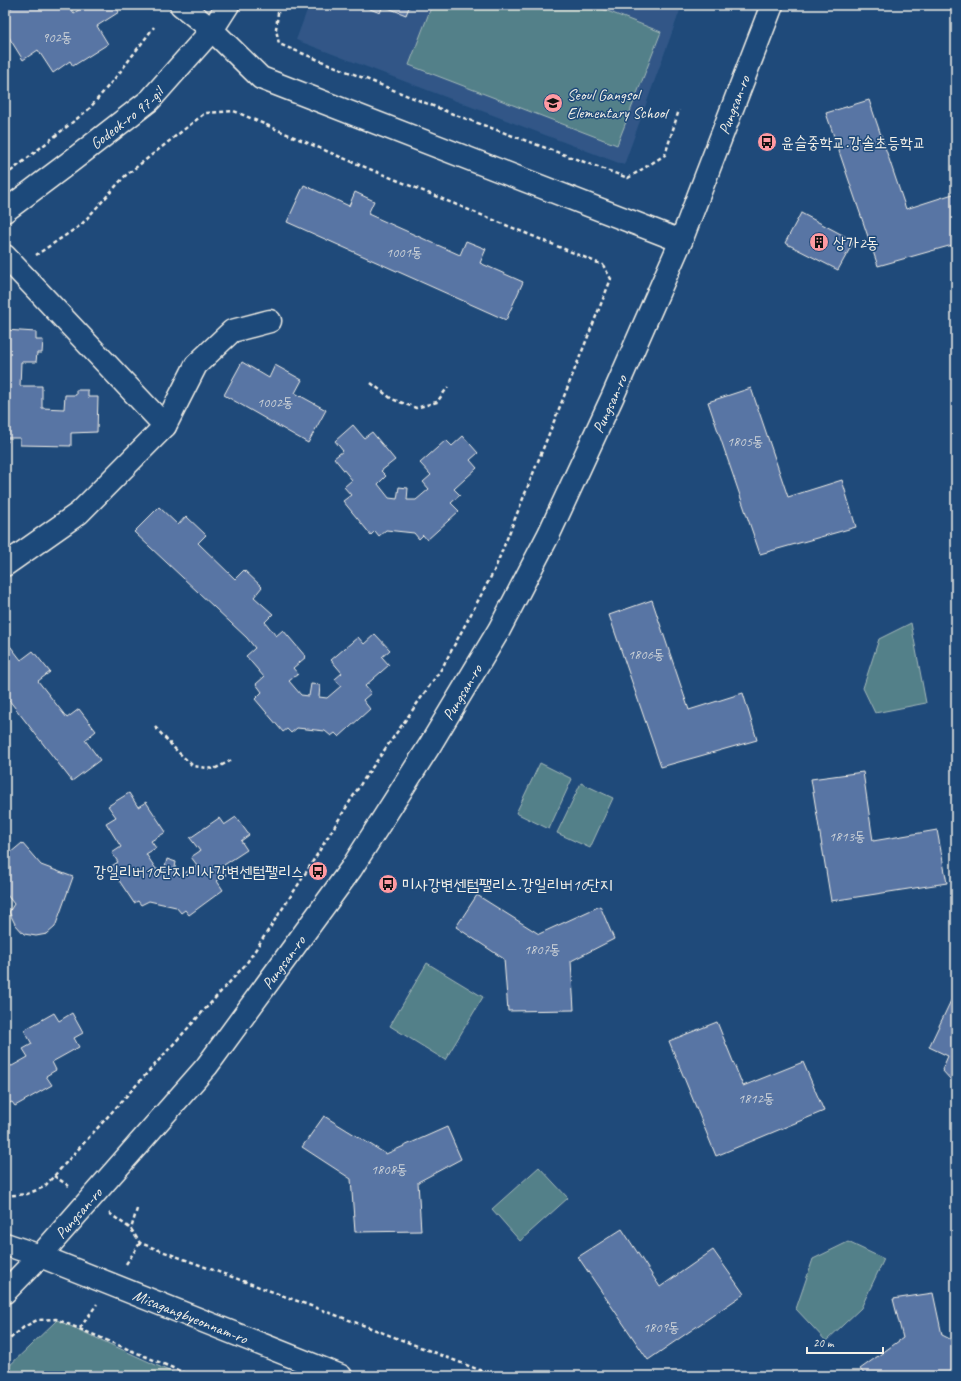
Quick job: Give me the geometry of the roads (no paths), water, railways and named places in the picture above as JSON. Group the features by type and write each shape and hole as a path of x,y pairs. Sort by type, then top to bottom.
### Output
{"street":[{"path":"181,5 212,30 261,78 681,241"},
{"name":"Godeok-ro 97-gil","path":"5,211 150,100 212,30 228,5"},
{"name":"Pungsan-ro","path":"5,1292 40,1256 207,1066 351,869 426,751 499,630 549,534 612,398 681,241 772,5"},
{"path":"10,262 166,426"},
{"path":"5,565 78,513 166,426 196,365 232,331 270,321"},
{"name":"Misagangbyeonnam-ro","path":"5,1244 40,1256 341,1376"}],"place":[{"name":"Seoul Gangsol Elementary School","path":"553,103"},
{"name":"윤슬중학교.강솔초등학교","path":"767,142"},
{"name":"상가2동","path":"819,242"},
{"name":"강일리버10단지.미사강변센텀팰리스","path":"318,871"},
{"name":"미사강변센텀팰리스.강일리버10단지","path":"388,884"}]}
